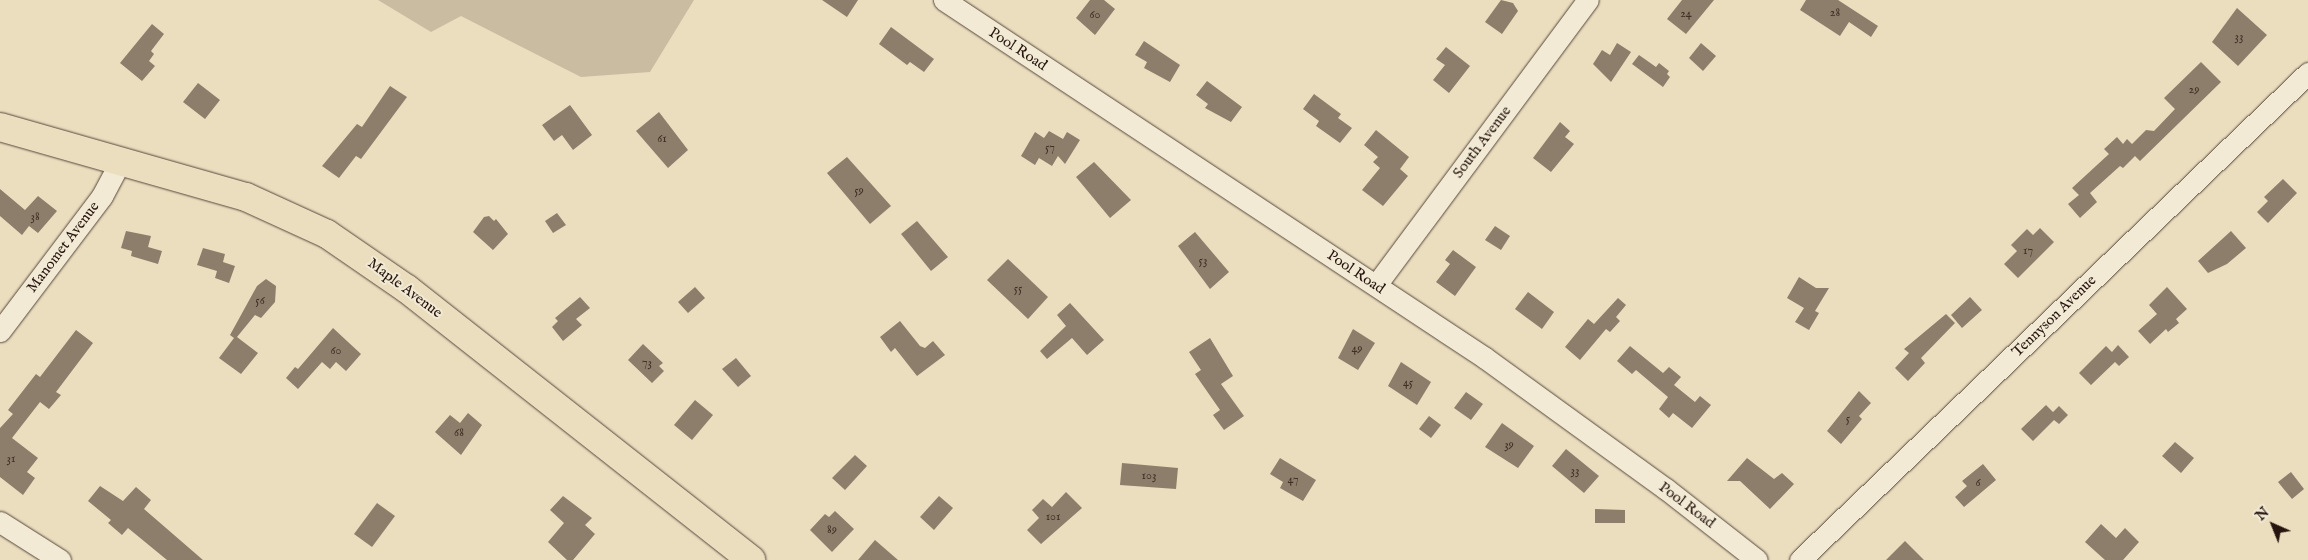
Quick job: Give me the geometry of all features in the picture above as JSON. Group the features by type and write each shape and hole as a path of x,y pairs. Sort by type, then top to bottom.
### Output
{"main road":[{"name":"Maple Avenue","path":"0,127 263,203 327,234 356,252 407,289 751,560"}],"street":[{"name":"Pool Road","path":"944,0 1376,285 1574,420 1757,560"},
{"name":"South Avenue","path":"1376,285 1588,0"},
{"name":"Tennyson Avenue","path":"1800,560 2308,73"},
{"name":"Manomet Avenue","path":"0,330 102,196 121,161"},
{"path":"0,522 60,560"}],"shaded area":[{"path":"378,0 694,0 650,72 581,77 461,16 431,32"}],"building":[{"path":"822,0 858,0 847,17"},
{"path":"1090,0 1104,0 1115,9 1095,35 1076,18"},
{"path":"1501,0 1513,3 1518,11 1502,34 1485,22"},
{"path":"1682,0 1714,0 1686,34 1667,19"},
{"path":"1806,0 1838,0 1878,26 1871,37 1849,22 1840,36 1800,10"},
{"path":"2237,8 2267,35 2238,66 2212,42"},
{"path":"152,24 164,34 151,51 154,54 149,61 155,66 142,81 120,63"},
{"path":"891,27 934,59 924,72 910,62 907,65 879,44"},
{"path":"1144,41 1180,65 1170,82 1144,68 1147,62 1135,55"},
{"path":"1617,43 1631,52 1611,82 1593,64 1602,50 1610,55"},
{"path":"1701,43 1716,56 1703,71 1689,58"},
{"path":"1446,47 1470,66 1449,93 1433,80 1445,65 1436,59"},
{"path":"1639,55 1656,67 1659,63 1669,71 1667,74 1670,77 1663,87 1632,64"},
{"path":"2201,62 2221,82 2140,161 2135,156 2123,168 2120,166 2090,193 2097,202 2080,218 2068,204 2079,195 2072,188 2109,154 2104,149 2117,137 2123,144 2127,139 2132,144 2146,130 2154,131 2175,109 2164,98"},
{"path":"1207,81 1242,107 1231,122 1205,108 1208,104 1196,95"},
{"path":"198,83 220,100 205,119 183,102"},
{"path":"390,86 407,97 361,159 356,156 339,178 322,166 357,124 362,127"},
{"path":"1314,94 1341,114 1338,118 1352,128 1340,143 1316,126 1319,121 1303,109"},
{"path":"570,105 592,135 573,150 562,135 554,141 542,125"},
{"path":"659,112 688,150 668,168 636,131"},
{"path":"1560,122 1570,131 1565,137 1574,144 1551,172 1533,158"},
{"path":"1376,130 1409,157 1400,169 1408,176 1383,206 1362,190 1380,168 1373,162 1378,157 1364,145"},
{"path":"1049,131 1063,139 1067,132 1080,140 1065,164 1058,156 1052,166 1039,158 1035,165 1021,156 1035,132 1044,138"},
{"path":"847,157 891,206 870,224 827,173"},
{"path":"1094,162 1131,200 1110,218 1076,177"},
{"path":"2283,179 2297,193 2268,223 2257,212 2268,201 2264,197"},
{"path":"0,189 25,210 38,196 57,211 38,233 29,226 22,235 0,216"},
{"path":"557,213 566,225 553,233 545,221"},
{"path":"489,216 494,221 496,219 508,234 493,250 473,232 484,217"},
{"path":"917,221 948,257 931,271 901,234"},
{"path":"1495,226 1510,236 1501,250 1485,240"},
{"path":"2040,228 2054,242 2018,278 2004,264 2017,251 2011,245 2027,229 2033,235"},
{"path":"126,231 151,236 148,247 162,251 158,264 131,256 132,251 121,248"},
{"path":"2231,231 2246,248 2227,264 2208,273 2198,261"},
{"path":"1195,232 1229,272 1210,289 1178,246"},
{"path":"203,248 225,254 223,262 235,266 229,283 215,278 217,271 197,265"},
{"path":"1453,250 1476,267 1455,296 1436,282 1450,264 1445,260"},
{"path":"1008,259 1048,297 1028,319 987,280"},
{"path":"1799,277 1816,288 1829,288 1815,311 1819,313 1809,330 1795,322 1804,308 1787,298"},
{"path":"266,279 276,286 275,302 261,318 255,315 237,337 258,353 241,374 219,358 234,338 230,335 257,286"},
{"path":"695,287 705,298 688,313 678,302"},
{"path":"2167,287 2187,309 2176,319 2179,323 2168,332 2166,329 2150,344 2138,331 2157,314 2149,305"},
{"path":"1528,292 1554,312 1542,329 1515,309"},
{"path":"580,297 590,308 576,319 582,325 563,341 552,327 558,321 555,318"},
{"path":"1970,297 1982,310 1962,328 1951,315"},
{"path":"1618,298 1626,305 1616,317 1620,321 1610,332 1606,329 1580,360 1565,347 1588,319 1594,324"},
{"path":"1070,303 1104,340 1087,355 1072,338 1047,359 1040,351 1066,326 1057,315"},
{"path":"1946,314 1955,323 1921,358 1925,363 1908,381 1895,368 1909,353 1904,349"},
{"path":"900,321 920,346 925,348 933,341 945,355 917,376 895,348 891,352 880,337"},
{"path":"333,328 361,354 346,371 336,362 330,369 322,362 298,389 286,378 295,367 298,369"},
{"path":"1353,329 1375,343 1358,370 1338,358"},
{"path":"76,330 93,343 56,392 61,395 49,409 40,402 12,438 38,458 27,472 35,478 23,495 0,477 0,428 13,414 8,410 36,374 40,377"},
{"path":"1210,338 1233,376 1221,384 1244,416 1224,430 1213,415 1220,410 1195,374 1201,370 1189,352"},
{"path":"643,344 663,363 659,366 664,371 652,383 628,360"},
{"path":"2118,345 2129,357 2119,366 2115,362 2091,385 2079,373 2106,346 2112,352"},
{"path":"1630,346 1663,373 1669,367 1681,377 1674,385 1695,402 1700,396 1711,405 1692,428 1673,413 1669,418 1659,409 1668,397 1636,370 1632,374 1617,361"},
{"path":"736,358 751,376 738,387 722,369"},
{"path":"1401,362 1431,382 1417,405 1388,386"},
{"path":"1859,391 1871,403 1859,416 1862,419 1841,444 1827,431"},
{"path":"1466,392 1483,404 1471,420 1454,408"},
{"path":"695,400 713,415 692,440 674,425"},
{"path":"2046,405 2053,412 2059,406 2068,415 2059,424 2054,420 2033,441 2021,429"},
{"path":"468,413 482,425 461,455 435,432 450,415 460,423"},
{"path":"1429,416 1441,425 1431,438 1419,429"},
{"path":"1502,423 1534,446 1518,468 1485,447"},
{"path":"2175,442 2194,458 2181,473 2162,456"},
{"path":"1566,449 1599,476 1584,493 1552,466"},
{"path":"855,455 867,466 845,490 832,478"},
{"path":"1280,458 1316,480 1303,501 1280,488 1283,482 1270,474"},
{"path":"1747,458 1774,479 1782,473 1794,484 1770,509 1740,481 1727,481"},
{"path":"1122,463 1178,468 1176,489 1120,485"},
{"path":"1983,464 1996,480 1964,507 1955,497 1967,486 1962,481"},
{"path":"2291,472 2304,489 2292,499 2278,482"},
{"path":"100,486 123,501 136,487 151,500 144,509 203,560 167,560 128,528 122,535 108,523 111,520 88,501"},
{"path":"1066,492 1082,508 1041,544 1027,530 1039,518 1032,510 1043,499 1052,507"},
{"path":"563,496 592,518 585,525 595,534 573,560 567,560 548,542 564,523 550,510"},
{"path":"939,496 953,508 934,530 920,517"},
{"path":"377,503 395,516 372,547 354,534"},
{"path":"1595,509 1625,510 1625,523 1595,523"},
{"path":"835,511 854,529 832,552 810,530 825,514 829,517"},
{"path":"2101,524 2116,538 2125,528 2139,542 2123,560 2105,560 2085,542"},
{"path":"875,540 898,560 858,560"},
{"path":"1905,541 1924,560 1886,560"}]}
